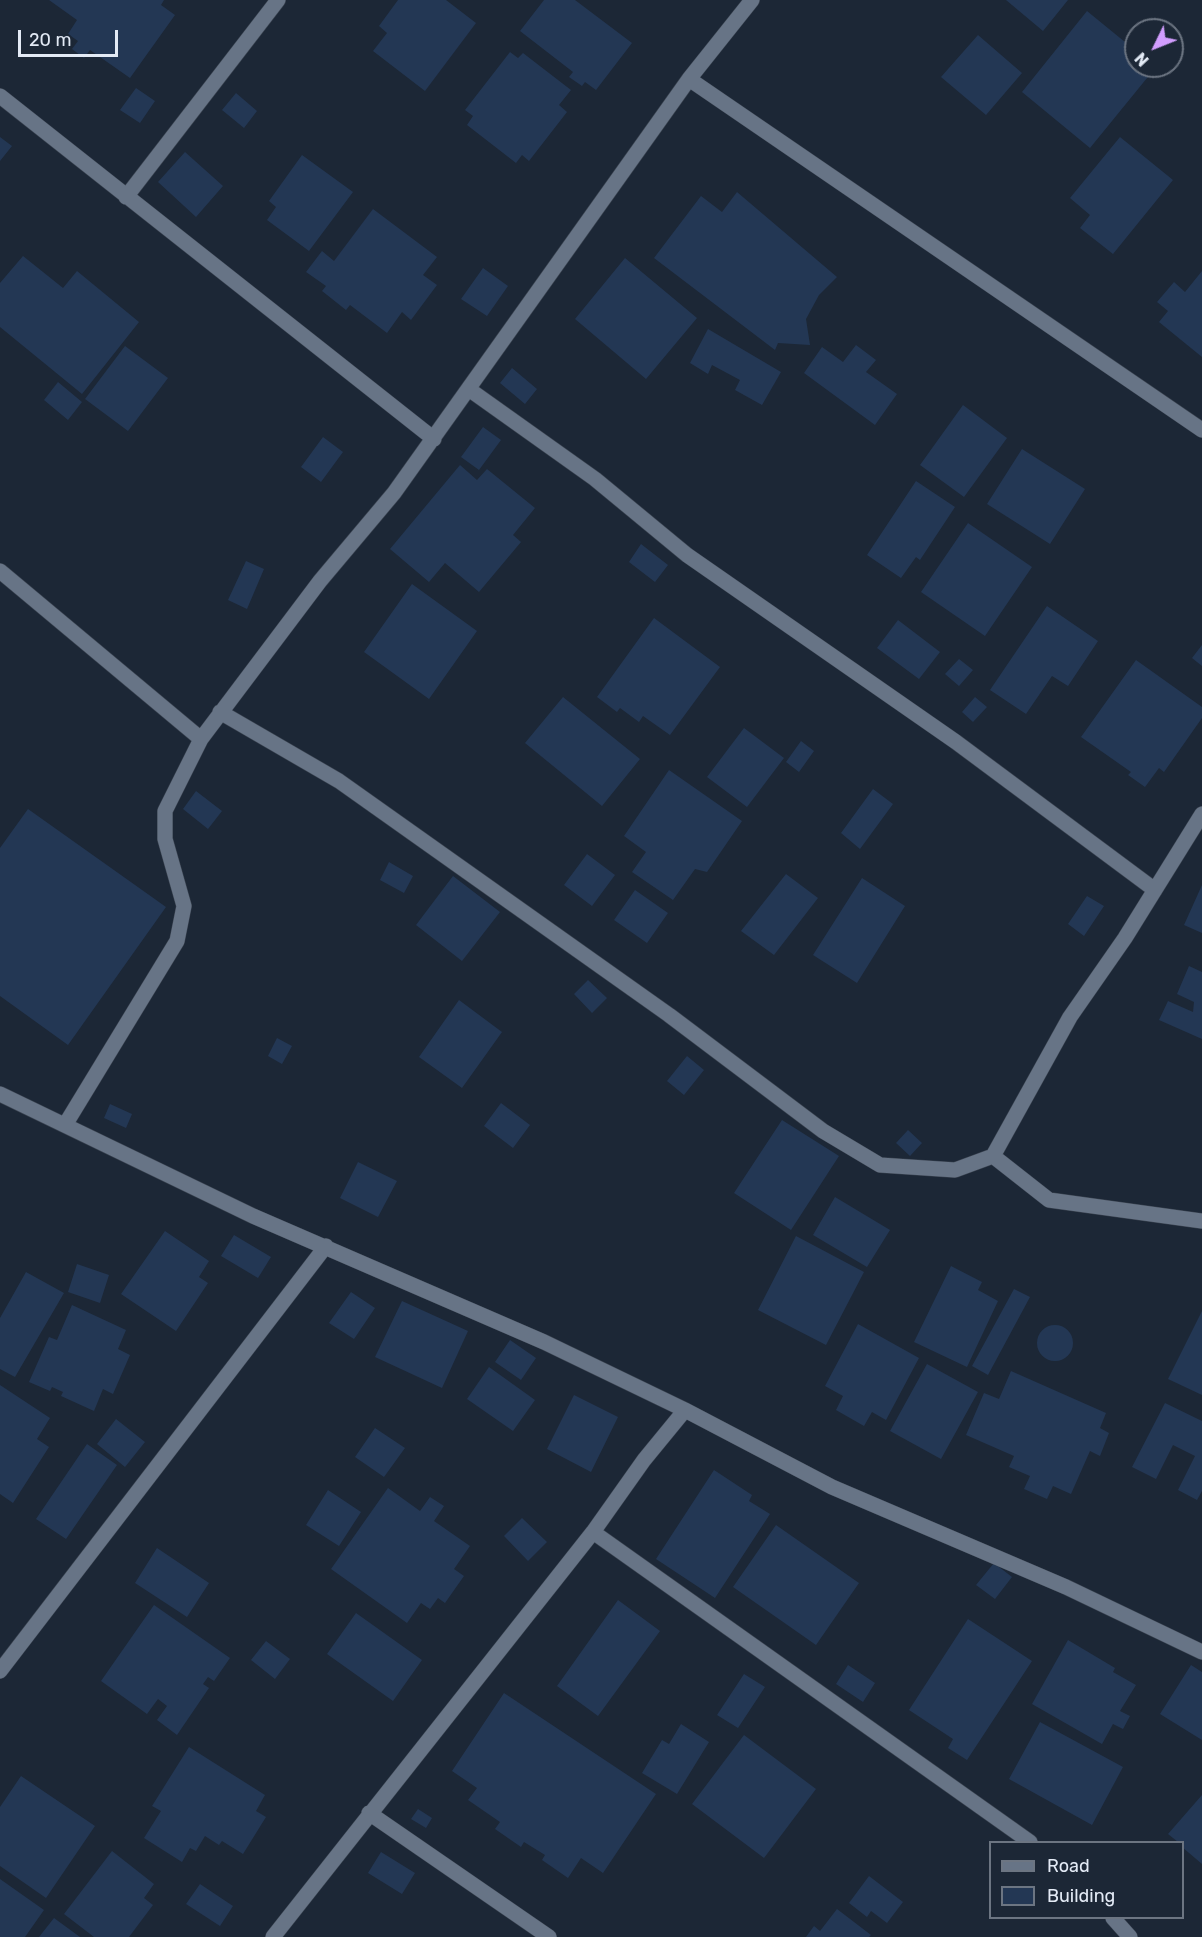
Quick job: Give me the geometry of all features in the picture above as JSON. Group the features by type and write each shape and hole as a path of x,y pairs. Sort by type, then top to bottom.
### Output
{"street":[{"path":"126,196 278,0"},
{"path":"65,1125 177,941 184,906 165,839 165,811 201,739 321,581 394,494 689,79 752,0"},
{"path":"689,79 1202,430"},
{"path":"0,96 434,439"},
{"path":"470,390 595,479 687,555 956,742 1155,890"},
{"path":"0,571 201,739"},
{"path":"220,712 339,781 669,1015 823,1131 880,1165 955,1170 993,1156 1070,1017 1155,890 1202,814"},
{"path":"0,1094 253,1216 544,1342 685,1410 832,1487 1066,1587 1202,1652"},
{"path":"993,1156 1049,1200 1202,1221"},
{"path":"0,1671 326,1246"},
{"path":"273,1937 593,1532 644,1460 685,1410"},
{"path":"593,1532 1029,1841"},
{"path":"369,1813 549,1937"},
{"path":"1115,1919 1130,1937"}],"building":[{"path":"49,0 164,0 161,5 175,15 130,78 90,50 84,58 72,49 78,41 68,34 77,20"},
{"path":"398,0 446,0 476,23 425,91 373,51 387,33 379,26"},
{"path":"544,0 575,0 632,43 596,90 585,82 582,86 569,77 573,72 520,31"},
{"path":"1006,0 1068,0 1043,31"},
{"path":"1087,11 1124,41 1124,78 1147,78 1090,148 1022,92"},
{"path":"978,35 1022,73 986,115 941,77"},
{"path":"510,52 518,58 523,53 571,90 559,105 567,112 529,161 522,155 516,163 467,125 473,116 465,110"},
{"path":"136,88 155,101 140,123 120,110"},
{"path":"236,93 257,111 244,128 222,110"},
{"path":"0,137 12,146 0,161"},
{"path":"1120,137 1173,180 1113,254 1080,228 1090,215 1070,198"},
{"path":"185,152 223,186 196,217 158,182"},
{"path":"302,155 353,192 309,251 267,220 276,207 269,201"},
{"path":"737,192 837,277 819,295 806,319 810,345 778,343 775,350 654,258 701,196 722,212"},
{"path":"373,209 437,257 423,275 437,285 411,320 402,312 387,333 350,305 346,310 322,291 326,286 306,272 322,251 334,261"},
{"path":"23,256 63,288 77,271 139,322 82,394 0,327 0,283"},
{"path":"625,258 697,318 646,379 575,319"},
{"path":"483,268 508,286 487,316 461,299"},
{"path":"1202,271 1202,357 1159,322 1168,311 1157,302 1174,282 1185,292"},
{"path":"708,329 781,372 762,405 735,390 740,380 712,365 708,374 690,363"},
{"path":"856,345 876,360 866,372 897,394 875,425 804,373 822,347 843,362"},
{"path":"125,346 168,378 128,431 85,399"},
{"path":"512,368 537,389 525,404 500,383"},
{"path":"58,382 82,402 68,420 44,400"},
{"path":"963,405 1007,438 964,497 920,465"},
{"path":"483,427 501,440 479,470 461,457"},
{"path":"323,437 343,452 321,482 301,467"},
{"path":"1022,449 1085,489 1050,544 987,504"},
{"path":"460,465 477,480 487,469 535,508 513,535 521,542 479,592 445,563 429,582 390,549"},
{"path":"916,481 955,507 920,560 916,557 901,578 867,555"},
{"path":"968,523 1032,567 985,636 921,592"},
{"path":"641,544 668,565 655,582 629,562"},
{"path":"246,561 264,569 247,609 228,600"},
{"path":"412,584 477,631 429,699 364,652"},
{"path":"1047,606 1098,641 1068,686 1052,676 1026,714 990,690"},
{"path":"654,618 720,667 670,735 643,716 639,722 620,708 617,712 597,697"},
{"path":"898,620 940,652 919,679 877,648"},
{"path":"1202,645 1202,666 1192,658"},
{"path":"959,659 973,670 959,686 945,674"},
{"path":"1136,660 1202,707 1202,718 1164,772 1159,768 1145,787 1128,775 1131,772 1081,737"},
{"path":"563,697 640,759 602,806 525,743"},
{"path":"975,697 987,707 973,722 962,712"},
{"path":"744,728 784,758 747,807 707,777"},
{"path":"801,741 814,751 799,772 786,762"},
{"path":"669,770 742,821 707,872 695,869 673,900 632,872 646,852 624,836"},
{"path":"873,789 893,804 860,849 841,833"},
{"path":"196,791 222,811 208,829 183,809"},
{"path":"28,809 166,907 68,1045 0,996 0,848"},
{"path":"587,854 615,875 592,906 564,885"},
{"path":"389,862 413,876 404,893 380,880"},
{"path":"786,874 818,898 774,955 741,931"},
{"path":"453,876 500,912 462,961 416,925"},
{"path":"862,878 905,906 857,983 813,955"},
{"path":"1202,885 1202,933 1184,925"},
{"path":"635,890 668,913 647,943 614,920"},
{"path":"1087,896 1104,906 1084,936 1068,924"},
{"path":"1189,966 1202,972 1202,1039 1159,1020 1168,1001 1193,1012 1194,1002 1177,994"},
{"path":"588,980 607,998 592,1013 574,994"},
{"path":"459,1000 502,1032 462,1088 419,1057"},
{"path":"277,1038 292,1046 282,1064 268,1056"},
{"path":"687,1056 704,1070 684,1095 667,1081"},
{"path":"501,1103 530,1125 513,1148 484,1126"},
{"path":"110,1104 132,1114 126,1128 104,1118"},
{"path":"782,1120 839,1156 791,1230 734,1193"},
{"path":"908,1130 922,1143 910,1156 896,1143"},
{"path":"358,1162 397,1181 378,1217 340,1198"},
{"path":"835,1197 890,1230 867,1267 813,1235"},
{"path":"165,1231 209,1261 199,1277 208,1283 176,1331 121,1294"},
{"path":"234,1235 271,1257 258,1278 221,1256"},
{"path":"796,1236 864,1272 826,1345 758,1310"},
{"path":"77,1264 109,1275 100,1303 68,1292"},
{"path":"951,1266 982,1282 978,1290 998,1301 967,1367 914,1342"},
{"path":"26,1272 64,1293 15,1377 0,1369 0,1318"},
{"path":"1014,1289 1030,1297 988,1375 972,1366"},
{"path":"351,1292 375,1308 354,1339 329,1323"},
{"path":"402,1301 468,1331 442,1388 375,1357"},
{"path":"72,1305 126,1330 118,1349 130,1355 113,1394 103,1389 94,1411 61,1396 63,1392 52,1387 50,1391 29,1382 49,1337 57,1340"},
{"path":"1202,1311 1202,1395 1168,1379"},
{"path":"858,1324 919,1358 886,1420 872,1412 864,1426 836,1410 843,1396 825,1386"},
{"path":"1055,1325 1067,1331 1073,1343 1067,1355 1055,1361 1043,1355 1037,1343 1043,1331"},
{"path":"510,1340 536,1358 521,1380 495,1362"},
{"path":"927,1364 978,1392 941,1459 890,1431"},
{"path":"489,1367 535,1400 513,1431 467,1399"},
{"path":"1011,1371 1106,1413 1100,1428 1109,1433 1100,1456 1090,1451 1071,1494 1053,1486 1047,1499 1024,1489 1030,1476 1009,1467 1014,1456 966,1435 984,1393 999,1399"},
{"path":"0,1385 50,1418 37,1439 49,1447 13,1503 0,1494"},
{"path":"574,1395 618,1417 591,1472 547,1449"},
{"path":"1165,1403 1202,1421 1202,1491 1197,1500 1178,1490 1195,1456 1173,1445 1156,1479 1132,1467"},
{"path":"116,1419 145,1442 125,1467 97,1444"},
{"path":"375,1428 405,1448 384,1477 355,1457"},
{"path":"87,1444 117,1465 66,1539 36,1519"},
{"path":"714,1470 752,1495 749,1501 770,1514 715,1598 656,1559"},
{"path":"388,1488 420,1511 430,1497 444,1506 434,1521 470,1546 454,1569 464,1576 445,1603 438,1598 430,1609 421,1603 407,1623 331,1569"},
{"path":"328,1490 361,1512 339,1546 306,1525"},
{"path":"522,1518 547,1542 528,1561 504,1536"},
{"path":"776,1525 859,1583 816,1645 733,1587"},
{"path":"157,1548 209,1583 187,1617 135,1583"},
{"path":"994,1563 1012,1577 995,1599 976,1585"},
{"path":"618,1600 660,1631 598,1716 557,1686"},
{"path":"154,1605 230,1658 214,1681 208,1677 203,1684 209,1688 177,1735 157,1720 167,1706 158,1699 147,1714 101,1681"},
{"path":"356,1613 422,1660 393,1701 327,1654"},
{"path":"968,1619 1032,1661 967,1760 948,1748 953,1739 909,1710"},
{"path":"1068,1640 1115,1668 1113,1672 1136,1685 1120,1711 1130,1716 1123,1729 1113,1724 1102,1744 1032,1704"},
{"path":"266,1641 290,1659 275,1679 251,1660"},
{"path":"848,1665 875,1683 863,1702 836,1684"},
{"path":"1191,1665 1202,1672 1202,1740 1160,1714"},
{"path":"744,1674 765,1687 738,1728 717,1715"},
{"path":"504,1693 656,1794 603,1873 581,1858 568,1878 542,1860 545,1855 524,1842 521,1847 495,1829 500,1822 468,1800 477,1788 452,1771"},
{"path":"1040,1722 1123,1767 1092,1825 1009,1779"},
{"path":"681,1724 709,1742 677,1794 642,1773 662,1740 669,1744"},
{"path":"744,1735 816,1789 764,1858 692,1804"},
{"path":"189,1747 265,1795 256,1811 266,1817 243,1854 222,1841 219,1845 205,1836 196,1851 190,1848 182,1862 144,1838 161,1811 152,1806"},
{"path":"21,1776 95,1826 46,1898 0,1866 0,1807"},
{"path":"1202,1795 1202,1864 1184,1849 1184,1841 1177,1841 1168,1834"},
{"path":"418,1809 432,1818 426,1828 411,1819"},
{"path":"112,1851 154,1884 144,1898 153,1905 129,1937 94,1937 64,1914"},
{"path":"381,1852 415,1873 402,1894 368,1873"},
{"path":"869,1876 903,1902 887,1923 871,1911 867,1917 849,1903"},
{"path":"0,1879 44,1910 25,1937 0,1937"},
{"path":"200,1884 233,1906 220,1926 186,1904"},
{"path":"837,1909 871,1935 869,1937 806,1937 814,1926 820,1931"},
{"path":"54,1918 80,1937 39,1937"}]}
